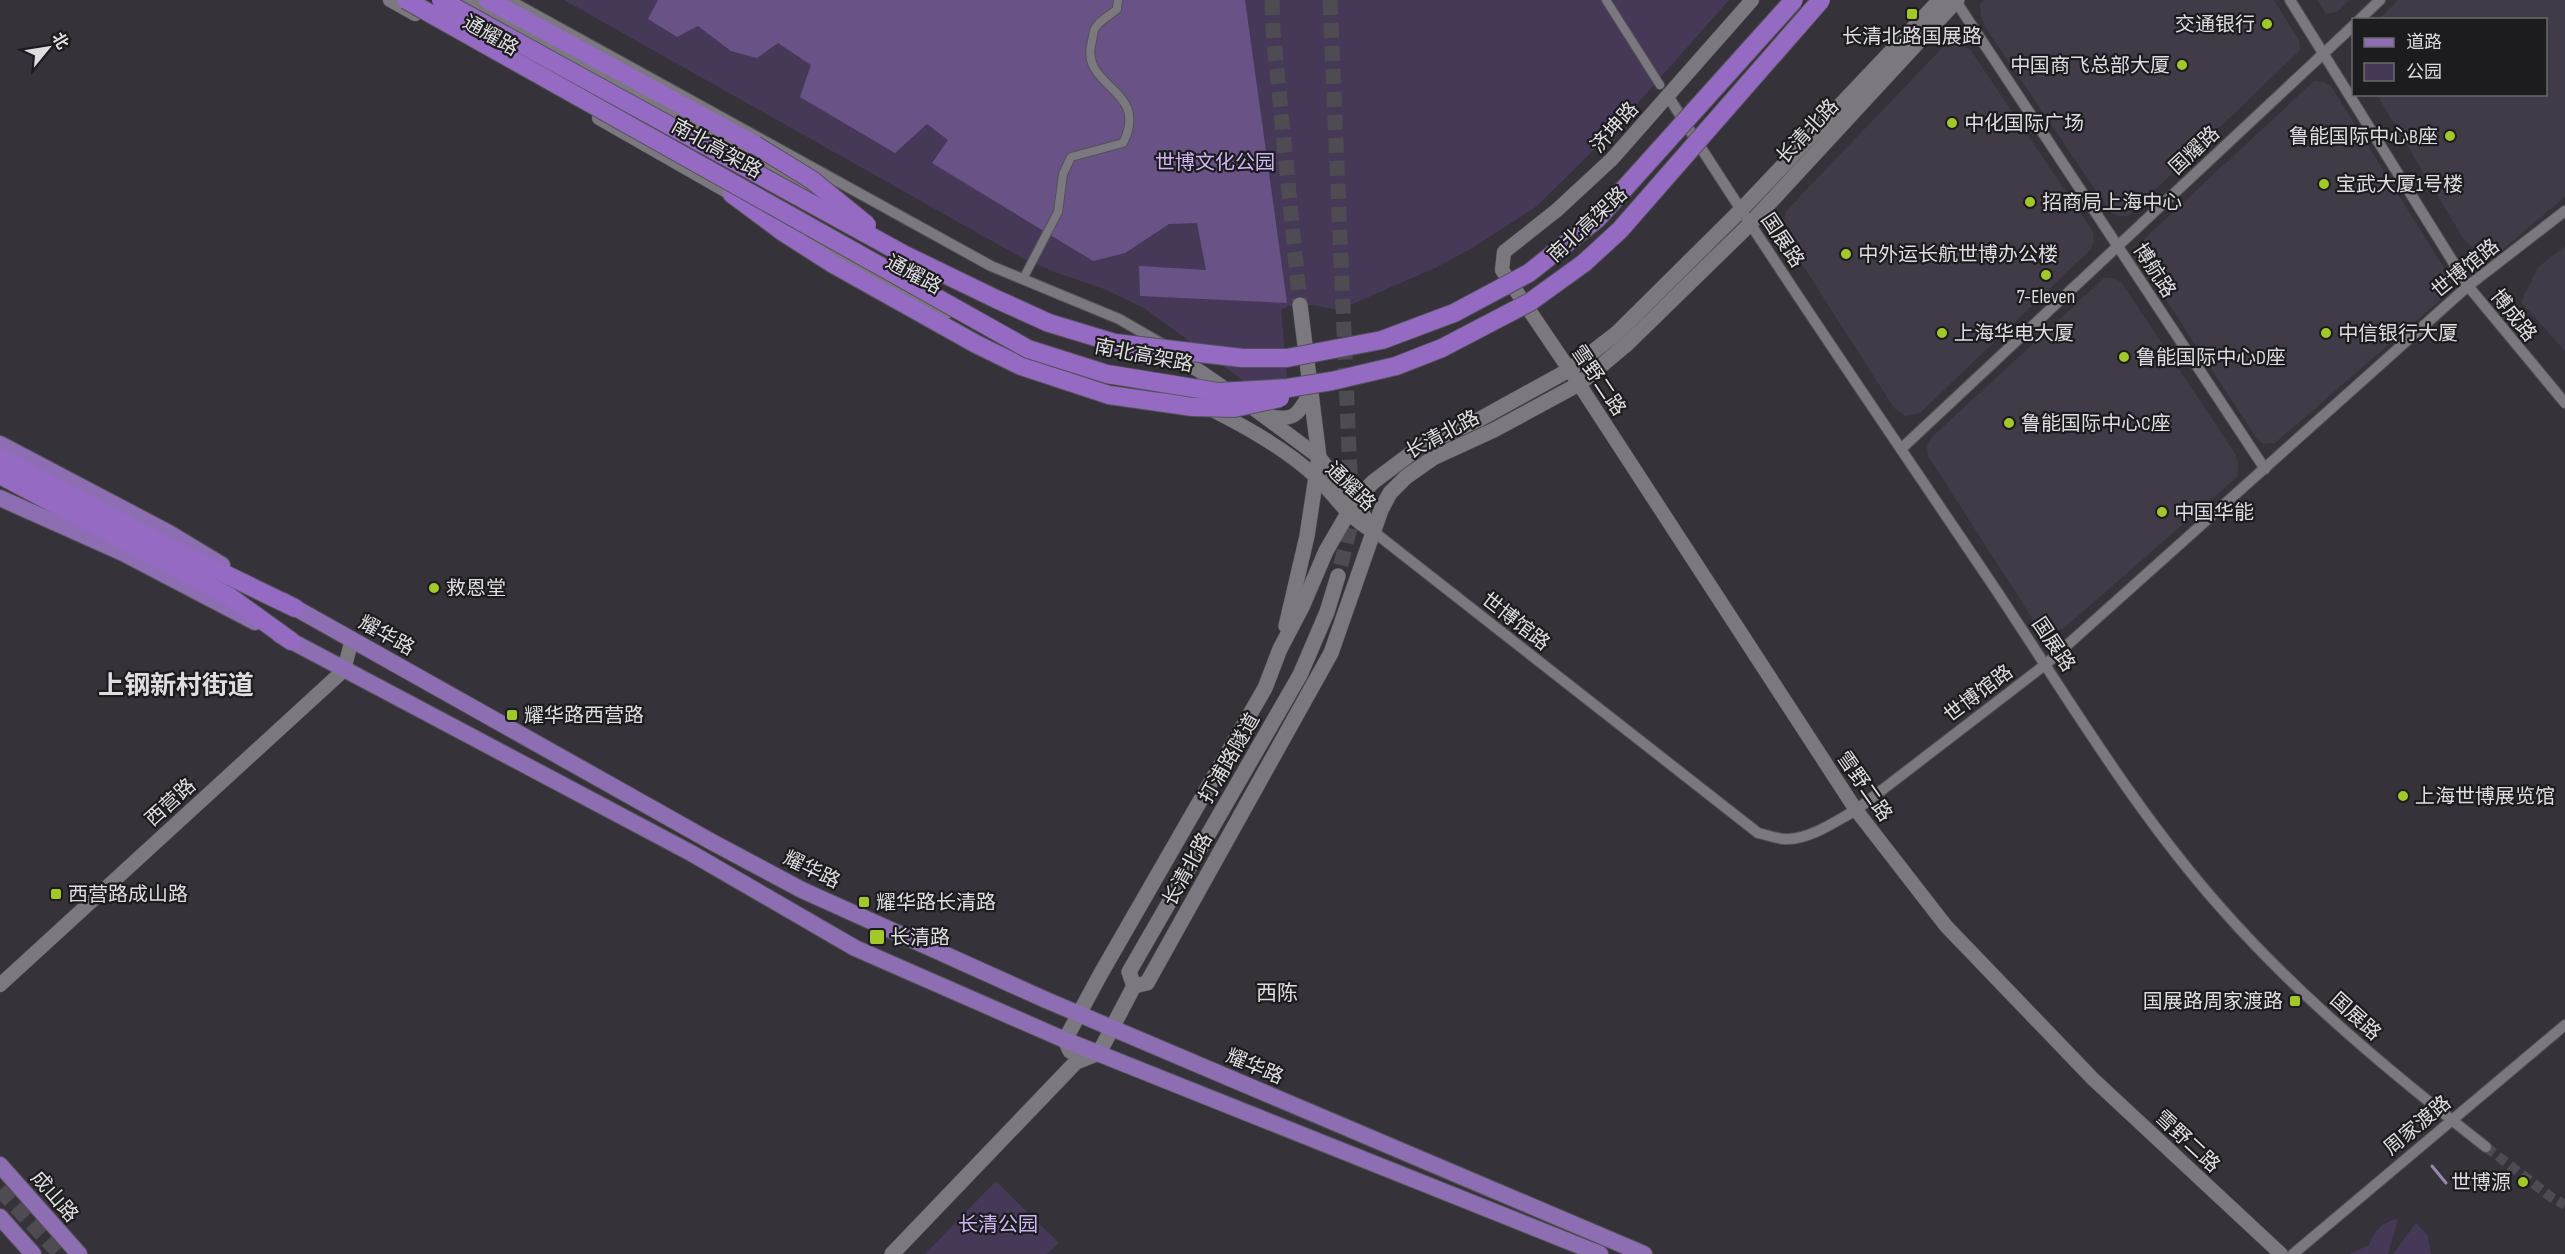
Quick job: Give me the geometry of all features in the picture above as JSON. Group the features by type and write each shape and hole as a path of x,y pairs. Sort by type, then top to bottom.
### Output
{"highway":[{"name":"南北高架路","path":"406,0 1028,350 1107,374 1218,392 1288,388 1332,381 1396,366 1442,348 1530,302 1584,263 1620,230 1821,0"},
{"name":"南北高架路","path":"441,0 903,254 1049,322 1115,343 1242,358 1287,358 1382,340 1454,314 1529,273 1597,219 1794,0"},
{"path":"498,1 755,144 812,180 903,254"},
{"path":"732,194 783,232 833,264 976,344 1021,366 1109,395 1193,407 1234,408 1284,397 1332,381"},
{"path":"0,457 18,475 230,597 291,641"},
{"path":"0,475 18,475 295,608"}],"main road":[{"name":"长清北路","path":"1079,1014 1260,698 1280,649 1302,607 1326,551 1351,507 1373,482 1421,446 1479,419 1569,370 1617,333 1740,211 1940,0"},
{"name":"长清北路","path":"1111,1028 1134,986 1147,983 1331,653 1390,493 1406,477 1433,458 1494,430 1579,384 1627,344 1750,224 1956,0"},
{"path":"1280,649 1307,536 1319,457 1300,305"},
{"name":"耀华路","path":"0,444 169,533 295,608 802,890 1111,1028 1644,1254"},
{"path":"0,498 123,554 291,641 691,853 855,948 1065,1040 1600,1254"},
{"name":"打浦路隧道","path":"1134,986 1129,972 1300,675 1327,612 1338,576"},
{"path":"1065,1040 1079,1014"},
{"path":"892,1254 1076,1062 1099,1053 1111,1028"},
{"path":"1065,1040 1076,1062"},
{"name":"成山路","path":"0,1165 79,1254"},
{"path":"0,1217 33,1254"}],"street":[{"name":"通耀路","path":"390,0 884,281 940,310 1126,372 1185,396 1239,425 1278,449 1316,478 1351,507 1374,532"},
{"name":"通耀路","path":"465,0 963,278 1021,303 1168,355 1198,370 1263,414 1319,457 1351,507"},
{"path":"1023,279 1058,212 1063,174 1071,157 1123,143 1129,131 1131,115 1120,97 1096,73 1088,52 1095,27 1117,9 1118,0"},
{"path":"1606,0 1664,90"},
{"name":"济坤路","path":"1502,270 1504,252 1585,186 1664,90 1752,0"},
{"name":"博航路","path":"1956,0 2265,469"},
{"name":"博成路","path":"2290,0 2468,286 2565,403"},
{"path":"2361,18 2380,0"},
{"path":"498,1 991,266 1119,319 1158,342 1198,370"},
{"name":"国耀路","path":"1901,449 2352,27"},
{"name":"国展路","path":"1664,90 1740,211 2123,781 2196,880 2318,1006 2486,1146"},
{"name":"世博馆路","path":"1374,532 1758,833 1787,839 1828,826 1856,810 2046,664 2468,286 2565,211"},
{"name":"雪野二路","path":"1502,270 1579,384 1856,810 1946,926 2093,1079 2281,1254"},
{"path":"1263,414 1284,419 1298,414 1310,393"},
{"path":"344,670 352,639"},
{"name":"西营路","path":"0,985 344,670"},
{"name":"周家渡路","path":"2293,1254 2565,1025"}],"shaded area":[{"path":"1984,0 2274,0 2299,40 2300,50 2128,216 2120,216 2111,213 1985,27 1980,4"},
{"path":"2317,0 2349,0 2337,12 2326,14"},
{"path":"2398,0 2565,0 2565,197 2502,250 2484,253 2473,248 2463,238 2378,96 2547,96 2547,18 2380,18"},
{"path":"1953,43 1970,49 2093,232 2094,241 2090,250 1920,413 1905,416 1894,408 1786,239 1783,225 1786,211 1943,47"},
{"path":"2314,81 2324,82 2331,86 2449,276 2449,287 2446,295 2275,443 2264,444 2257,439 2142,263 2142,249 2145,238"},
{"path":"2565,246 2565,351 2521,302 2538,267"},
{"path":"2104,278 2114,278 2121,282 2236,455 2237,477 2063,629 2046,631 2036,624 1928,456 1927,446 1932,437"}],"green space":[{"name":"世博文化公园","path":"564,0 1729,0 1613,131 1537,206 1474,247 1437,267 1339,310 1312,305 1288,306 1281,310 1289,399 1284,405 1274,403 1144,308 1104,289 1022,258"},
{"path":"658,0 1245,0 1287,303 1140,296 1139,266 1206,270 1197,223 1169,224 1125,253 1093,261 932,163 948,140 927,124 895,153 800,97 811,65 778,43 757,58 731,51 698,26 677,37 648,19"},
{"name":"长清公园","path":"996,1181 1059,1243 1047,1254 925,1254"},
{"path":"2398,1219 2388,1254 2349,1254 2369,1245 2380,1228"},
{"path":"2416,1223 2428,1236 2431,1254 2393,1254"}],"waterway":[{"path":"2432,1166 2446,1183"}],"tunnel":[{"path":"1272,0 1273,31 1300,305"},
{"path":"1330,0 1352,520 1338,576"},
{"path":"2486,1147 2551,1197 2565,1205"},
{"path":"0,1190 60,1254"}],"place":[{"name":"长清北路国展路","path":"1912,14"},
{"name":"交通银行","path":"2267,24"},
{"name":"中国商飞总部大厦","path":"2182,65"},
{"name":"中化国际广场","path":"1952,123"},
{"name":"鲁能国际中心B座","path":"2450,136"},
{"name":"宝武大厦1号楼","path":"2324,184"},
{"name":"招商局上海中心","path":"2030,202"},
{"name":"中外运长航世博办公楼","path":"1846,254"},
{"name":"7-Eleven","path":"2046,275"},
{"name":"上海华电大厦","path":"1942,333"},
{"name":"中信银行大厦","path":"2326,333"},
{"name":"鲁能国际中心D座","path":"2124,357"},
{"name":"鲁能国际中心C座","path":"2009,423"},
{"name":"中国华能","path":"2162,512"},
{"name":"救恩堂","path":"434,588"},
{"name":"耀华路西营路","path":"512,715"},
{"name":"上海世博展览馆","path":"2403,796"},
{"name":"西营路成山路","path":"56,894"},
{"name":"耀华路长清路","path":"864,902"},
{"name":"长清路","path":"877,937"},
{"name":"国展路周家渡路","path":"2295,1001"},
{"name":"世博源","path":"2523,1182"}],"district":[{"name":"上钢新村街道","path":"176,685"},
{"name":"西陈","path":"1277,993"}]}
